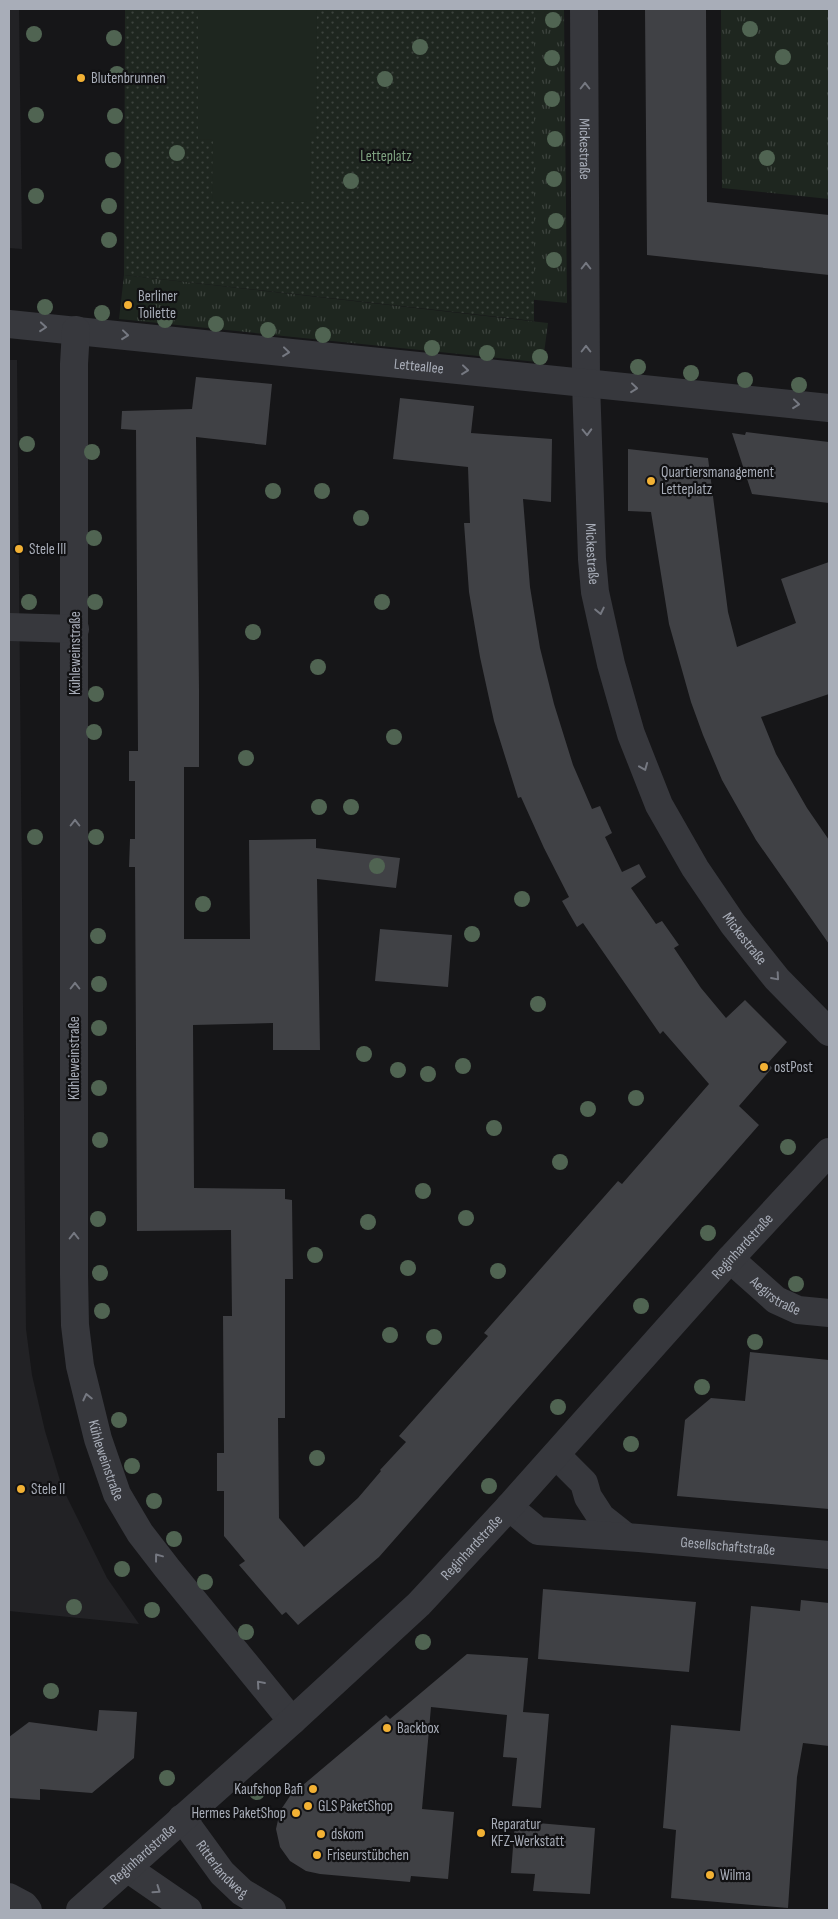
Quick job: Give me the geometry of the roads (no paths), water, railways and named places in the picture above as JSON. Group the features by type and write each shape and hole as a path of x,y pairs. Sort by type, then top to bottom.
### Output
{"street":[{"name":"Mickestraße","path":"584,9 586,383 592,559 595,592 611,664 630,734 659,805 695,868 727,916 777,979 829,1032"},
{"name":"Letteallee","path":"9,324 829,408"},
{"name":"Kühleweinstraße","path":"76,330 74,364 74,1275 75,1325 80,1366 98,1439 117,1494 140,1533 256,1679 292,1720"},
{"path":"9,627 75,629"},
{"name":"Reginhardstraße","path":"80,1910 419,1604 829,1152"},
{"name":"Aegirstraße","path":"730,1259 776,1300 798,1310 829,1313"},
{"path":"556,1455 584,1483 588,1497 602,1517 625,1536"},
{"name":"Gesellschaftstraße","path":"509,1507 538,1530 829,1555"},
{"name":"Ritterlandweg","path":"182,1818 222,1874 242,1892 272,1910"},
{"path":"127,1868 188,1910"},
{"path":"9,1897 24,1905 28,1910"}],"place":[{"name":"Blutenbrunnen","path":"81,78"},
{"name":"Berliner Toilette","path":"128,305"},
{"name":"Quartiersmanagement Letteplatz","path":"651,481"},
{"name":"Stele III","path":"19,549"},
{"name":"ostPost","path":"764,1067"},
{"name":"Stele II","path":"21,1489"},
{"name":"Backbox","path":"387,1728"},
{"name":"Kaufshop Bafi","path":"313,1789"},
{"name":"GLS PaketShop","path":"308,1806"},
{"name":"Hermes PaketShop","path":"296,1813"},
{"name":"Reparatur KFZ-Werkstatt","path":"481,1833"},
{"name":"dskom","path":"321,1834"},
{"name":"Friseurstübchen","path":"317,1855"},
{"name":"Wilma","path":"710,1875"}],"park label":[{"name":"Letteplatz","path":"386,156"}]}
